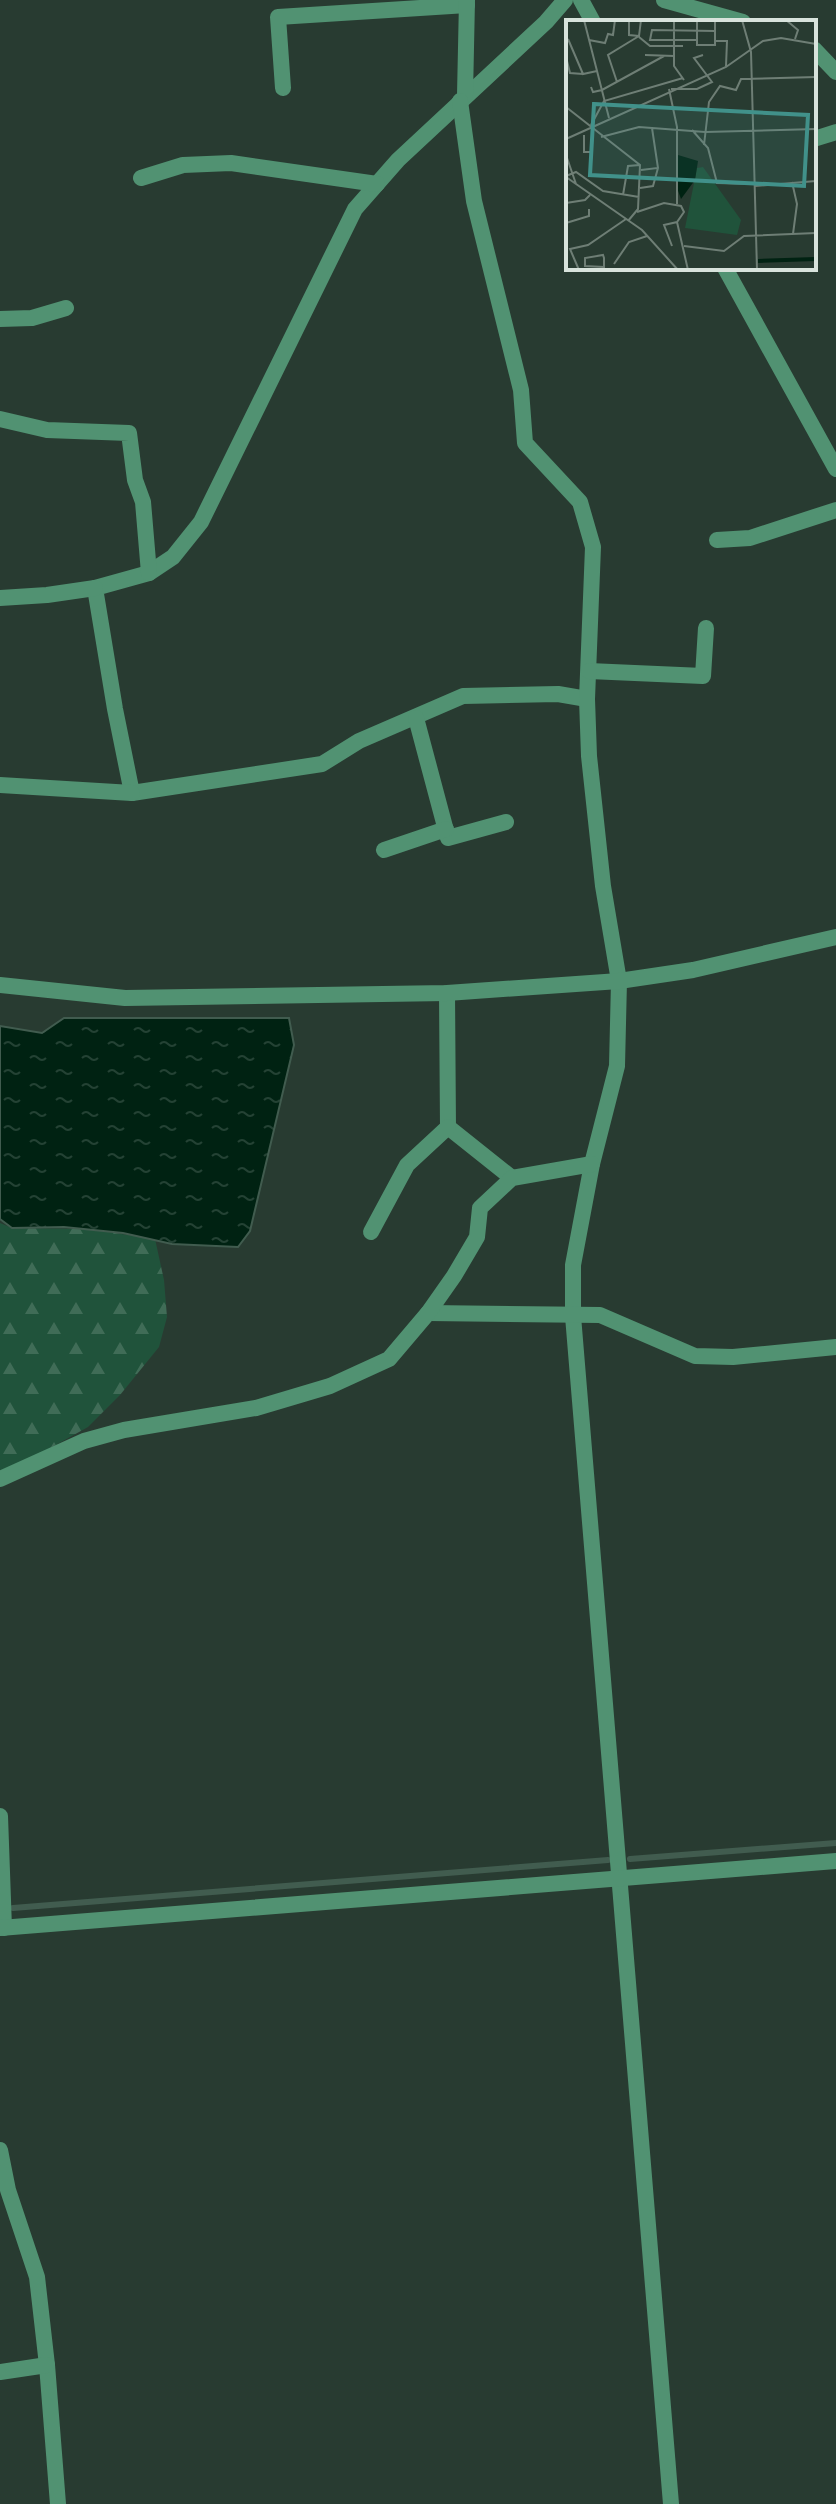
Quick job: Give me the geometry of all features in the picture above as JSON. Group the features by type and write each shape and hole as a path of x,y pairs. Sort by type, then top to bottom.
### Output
{"street":[{"path":"273,0 278,17 283,88"},
{"path":"0,598 95,588 149,573 173,557 201,522 355,209 398,160 546,22 565,0"},
{"path":"581,0 592,20"},
{"path":"664,0 736,20"},
{"path":"278,17 467,3 462,98 474,201 521,390 525,443 580,502 593,547 587,699 590,770 603,886 619,981 617,1066 592,1164 573,1265 573,1316 671,2504"},
{"path":"816,51 836,72"},
{"path":"816,138 836,132"},
{"path":"141,178 183,165 231,163 377,184"},
{"path":"726,270 836,469"},
{"path":"0,319 32,318 66,308"},
{"path":"0,419 47,430 129,433 135,480 143,502 149,573"},
{"path":"717,540 750,538 836,510"},
{"path":"95,588 132,793"},
{"path":"589,671 703,676 706,628"},
{"path":"0,785 132,793 322,764 359,741 463,696 558,694 587,699"},
{"path":"416,718 448,838 506,822"},
{"path":"384,850 446,829"},
{"path":"0,985 125,998 447,993 619,981 693,970 836,937"},
{"path":"371,1232 407,1165 448,1127 447,993"},
{"path":"448,1127 512,1178"},
{"path":"0,1479 84,1441 124,1430 256,1408 330,1386 389,1359 428,1313 477,1237 480,1208 512,1178 592,1164"},
{"path":"428,1313 600,1315 695,1356 746,1356 836,1347"},
{"path":"0,1816 2,1928 836,1861"},
{"path":"0,2150 8,2190 37,2277 58,2504"},
{"path":"0,2372 47,2365"}],"green space":[{"path":"0,1223 12,1228 88,1229 155,1239 164,1280 167,1317 159,1347 120,1395 88,1427 0,1476"}],"water":[{"path":"64,1018 289,1018 294,1045 250,1231 238,1247 172,1244 123,1233 64,1227 12,1228 0,1219 0,1026 42,1033"}],"waterway":[{"path":"630,1859 836,1843"},
{"path":"13,1908 608,1860"}]}
